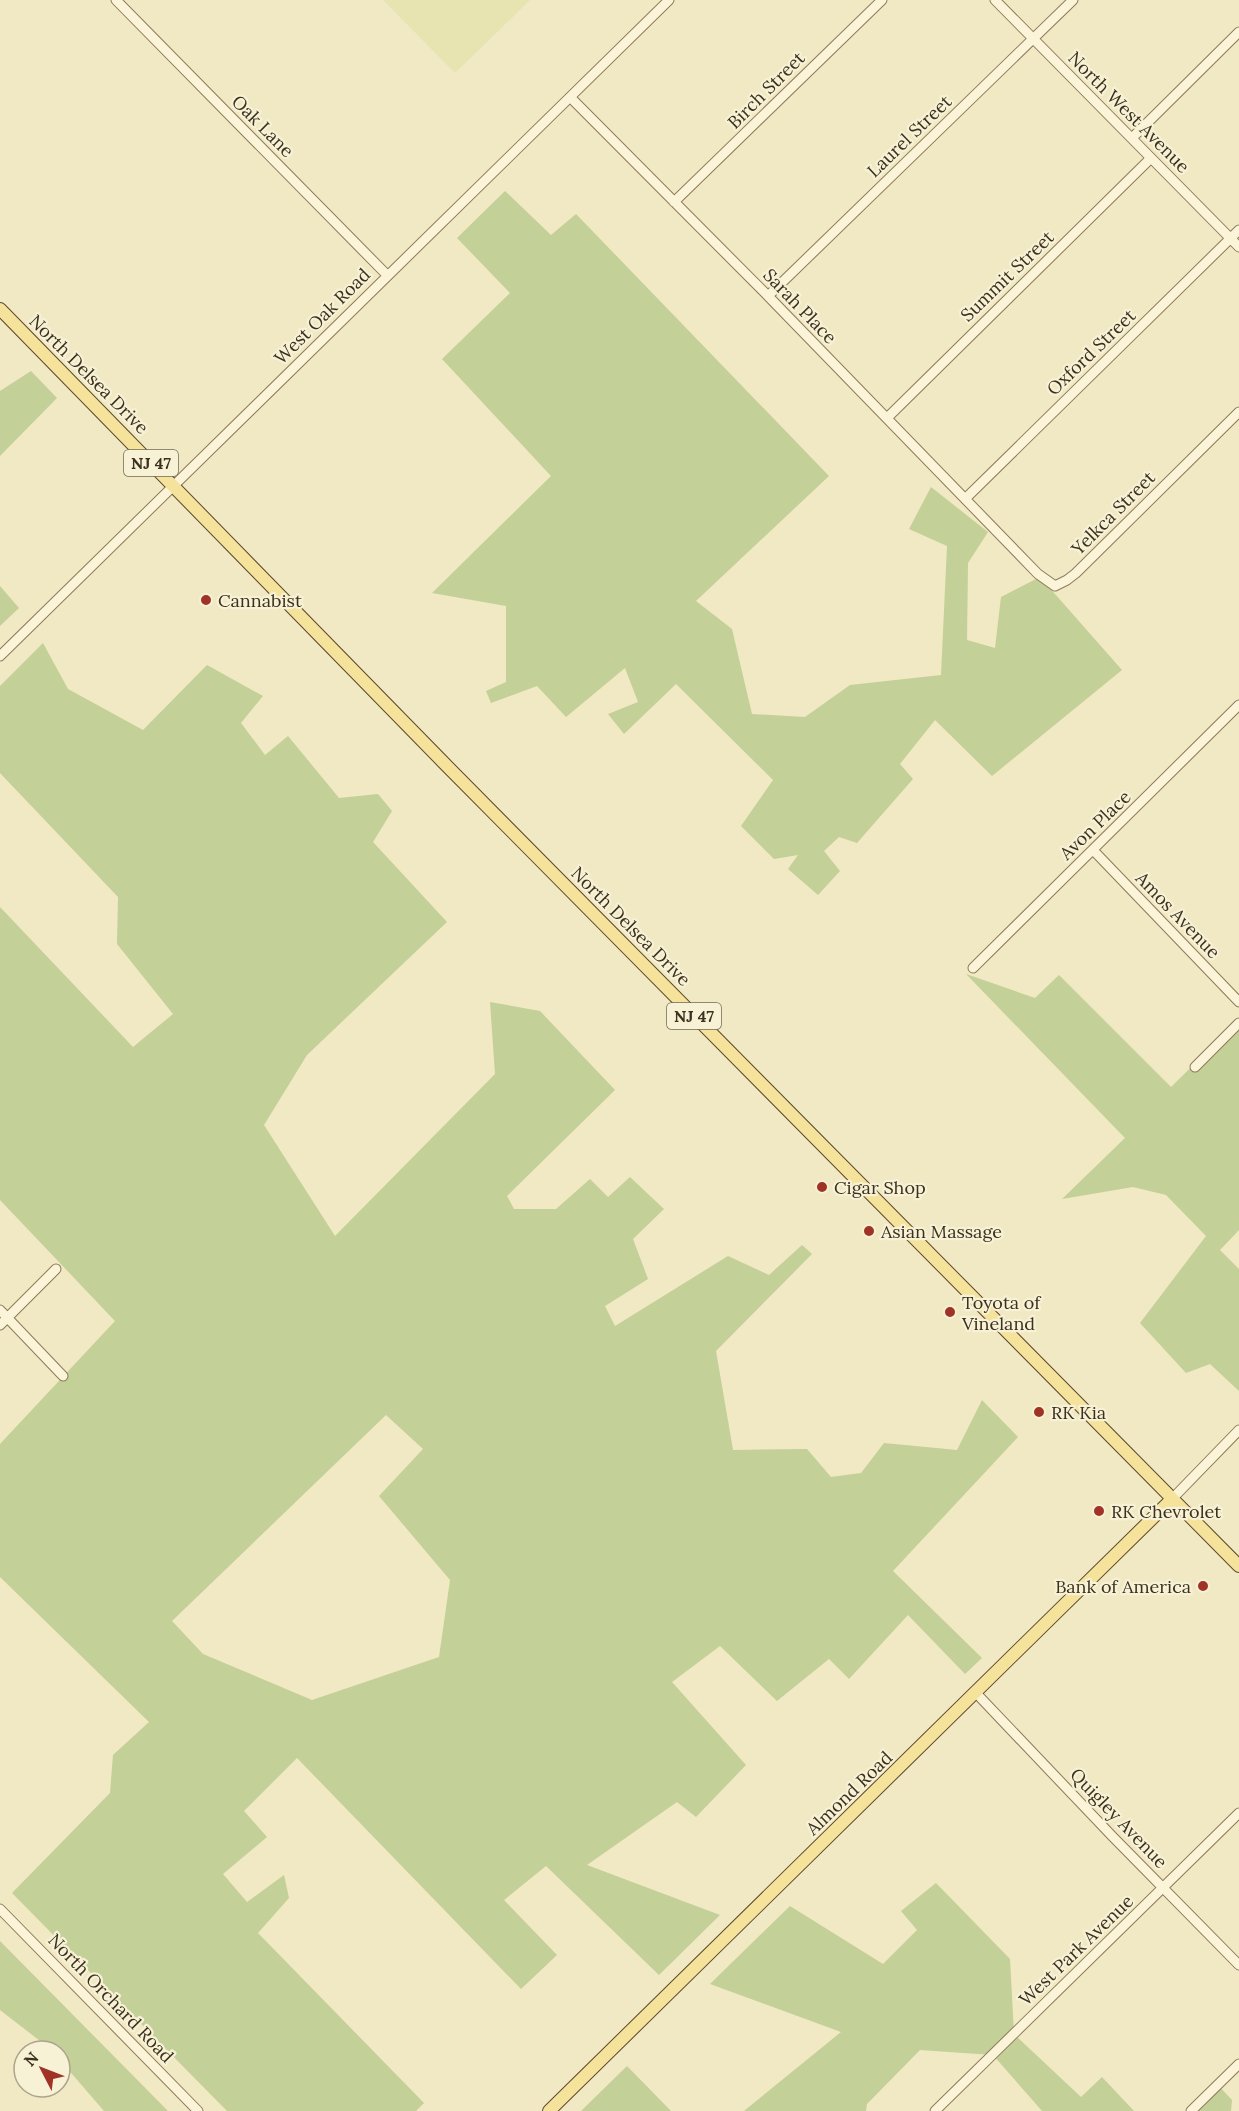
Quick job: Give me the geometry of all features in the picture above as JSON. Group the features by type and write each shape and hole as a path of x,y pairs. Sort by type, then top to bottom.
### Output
{"main road":[{"name":"North Delsea Drive","path":"0,309 435,754 1239,1566"},
{"name":"Almond Road","path":"549,2111 1172,1499"}],"street":[{"name":"Oak Lane","path":"116,0 387,275"},
{"name":"West Oak Road","path":"0,656 669,0"},
{"name":"Birch Street","path":"674,202 882,0"},
{"name":"North West Avenue","path":"995,0 1239,248"},
{"name":"Laurel Street","path":"768,296 1073,0"},
{"path":"1132,138 1239,32"},
{"name":"Sarah Place","path":"570,97 1006,540"},
{"name":"Summit Street","path":"887,418 1151,158"},
{"name":"Oxford Street","path":"966,498 1239,230"},
{"name":"Yelkca Street","path":"1006,540 1044,580 1054,586 1061,584 1076,573 1239,412"},
{"name":"Avon Place","path":"973,968 1239,705"},
{"name":"Amos Avenue","path":"1093,850 1239,1002"},
{"path":"1196,1067 1239,1023"},
{"path":"0,1325 56,1269"},
{"path":"0,1310 63,1376"},
{"path":"1172,1499 1239,1430"},
{"name":"Quigley Avenue","path":"976,1693 1239,1965"},
{"name":"West Park Avenue","path":"935,2111 1239,1812"},
{"name":"North Orchard Road","path":"0,1909 198,2111"},
{"path":"1191,2111 1239,2064"}],"shaded area":[{"path":"383,0 530,0 455,73"}],"green space":[{"path":"505,191 551,235 576,214 829,476 696,601 732,629 752,714 805,717 850,685 941,675 947,546 909,529 931,487 988,532 968,563 967,640 995,648 1001,597 1040,577 1122,670 992,776 935,720 900,764 913,779 857,843 839,837 824,851 840,871 818,895 788,869 798,855 774,859 741,826 773,780 676,684 624,734 608,714 638,702 625,668 566,717 537,686 491,703 486,691 506,682 506,606 432,593 551,476 442,359 510,293 457,238"},
{"path":"31,371 57,398 0,456 0,391"},
{"path":"0,586 19,608 0,626"},
{"path":"43,643 68,689 143,730 207,665 263,696 241,723 265,755 288,736 339,798 378,794 392,811 373,842 447,922 307,1055 264,1125 335,1236 495,1074 490,1002 540,1011 615,1090 507,1196 514,1209 556,1209 590,1179 608,1197 630,1177 664,1209 633,1239 648,1279 605,1306 615,1326 728,1256 769,1275 802,1245 812,1254 716,1351 733,1450 807,1449 831,1477 861,1473 884,1443 957,1450 982,1400 1018,1437 893,1571 982,1658 965,1674 908,1615 849,1679 829,1659 777,1701 720,1646 672,1682 746,1765 696,1817 677,1802 587,1865 720,1915 659,1975 546,1866 504,1900 557,1955 521,1989 297,1758 244,1811 267,1837 223,1874 247,1902 284,1875 289,1898 258,1933 424,2103 416,2111 227,2111 12,1893 110,1793 113,1755 149,1722 0,1577 0,1444 115,1321 0,1200 0,907 133,1047 173,1014 117,944 118,897 0,773 0,686","holes":["386,1415 423,1449 379,1496 450,1580 439,1657 312,1700 203,1654 172,1621"]},
{"path":"966,974 1035,998 1059,975 1171,1087 1239,1020 1239,1230 1220,1250 1239,1269 1239,1391 1210,1364 1186,1373 1140,1323 1206,1236 1166,1195 1133,1187 1062,1199 1125,1138"},
{"path":"936,1883 1010,1959 1014,2034 1081,2097 1102,2077 1134,2111 1042,2111 993,2055 920,2050 867,2104 866,2111 744,2111 841,2032 710,1984 790,1906 883,1964 917,1930 901,1911"},
{"path":"0,1941 168,2111 104,2111 72,2074 72,2039 37,2039 0,2010"},
{"path":"627,2066 671,2111 581,2111"},
{"path":"1217,2084 1232,2100 1231,2111 1190,2111"}],"place":[{"name":"Cannabist","path":"206,600"},
{"name":"Cigar Shop","path":"822,1187"},
{"name":"Asian Massage","path":"869,1231"},
{"name":"Toyota of Vineland","path":"950,1312"},
{"name":"RK Kia","path":"1039,1412"},
{"name":"RK Chevrolet","path":"1099,1511"},
{"name":"Bank of America","path":"1203,1586"}]}
